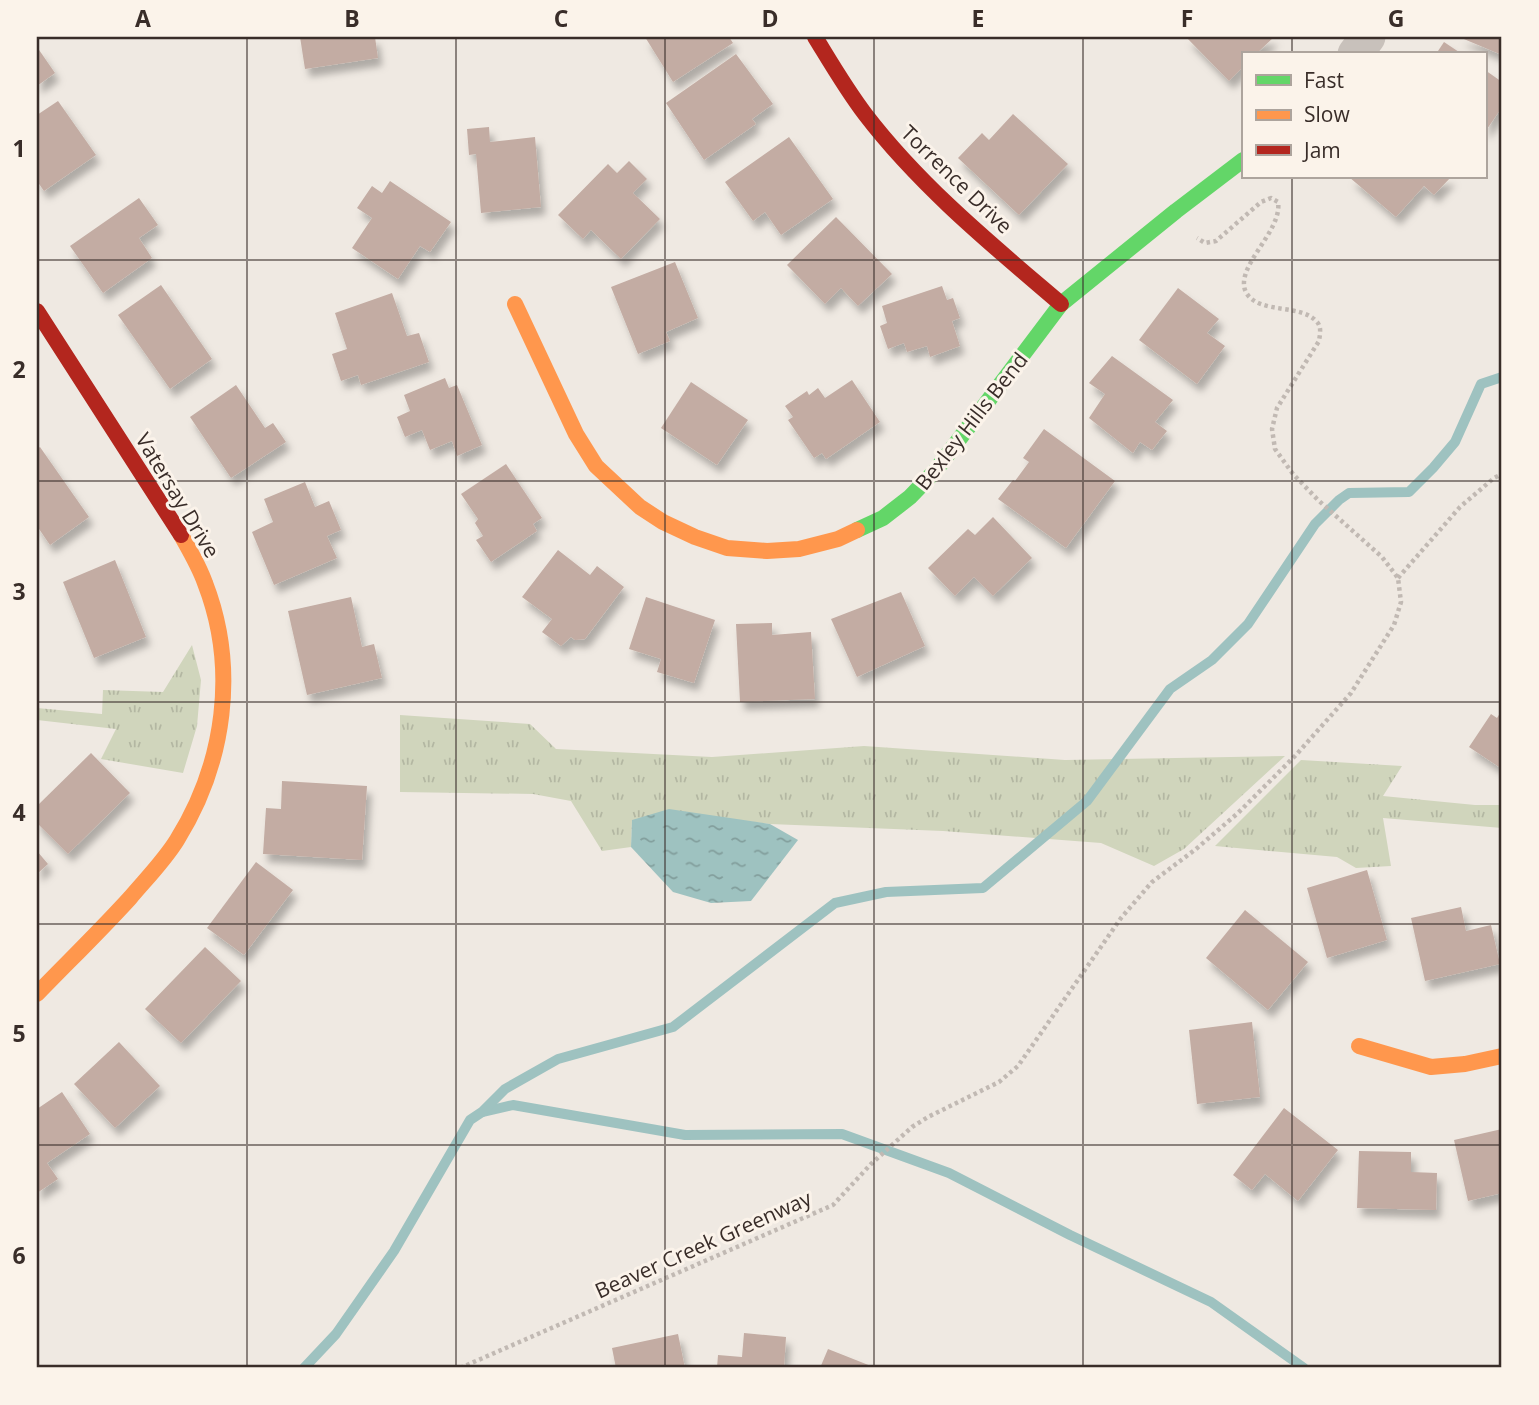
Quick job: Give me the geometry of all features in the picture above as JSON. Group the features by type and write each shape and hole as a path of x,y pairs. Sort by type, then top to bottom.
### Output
{"street":[{"name":"Torrence Drive","path":"815,37 842,83 891,148 936,194 1061,304"},
{"path":"1357,52 1368,37"},
{"name":"Bexley Hills Bend","path":"515,304 576,434 596,466 639,507 695,537 727,548 767,551 799,549 838,539 883,518 910,497 936,470 1061,304 1242,161"},
{"name":"Vatersay Drive","path":"37,311 181,535 201,573 220,640 224,673 215,754 199,797 177,839 150,875 37,994"},
{"path":"1359,1046 1431,1067 1465,1064 1502,1056"}],"path":[{"path":"1190,230 1205,243 1216,241 1261,202 1271,198 1278,202 1277,221 1247,271 1243,284 1248,296 1259,303 1307,315 1317,321 1321,329 1319,341 1277,408 1272,429 1275,449 1293,474 1382,557 1398,578 1460,506 1493,478 1502,474"},
{"name":"Beaver Creek Greenway","path":"460,1368 833,1205 912,1127 999,1082 1018,1066 1121,918 1152,883 1238,813 1342,704 1395,625 1401,602 1398,578"}],"green space":[{"path":"192,645 201,680 197,726 183,773 101,759 116,729 37,720 37,708 102,714 103,690 163,692"},
{"path":"400,715 530,724 556,749 712,757 864,746 1065,760 1285,756 1184,849 1154,866 1101,843 943,831 770,824 729,819 632,820 631,847 602,851 571,801 533,794 400,792"},
{"path":"1301,760 1402,766 1383,796 1502,805 1502,828 1383,818 1391,866 1356,868 1337,857 1215,846"}],"water":[{"path":"669,809 770,824 798,840 751,901 711,903 673,892 631,847 632,820"}],"building":[{"path":"300,37 375,37 378,58 305,69"},
{"path":"645,37 729,37 733,43 673,82"},
{"path":"1186,37 1274,37 1258,52 1242,52 1242,68 1229,81"},
{"path":"1459,37 1502,37 1502,55"},
{"path":"1444,42 1459,52 1437,52"},
{"path":"37,47 55,73 37,86"},
{"path":"736,54 773,104 752,119 756,124 704,160 666,103"},
{"path":"1486,71 1502,82 1502,107 1486,131"},
{"path":"58,101 96,155 44,191 37,181 37,115"},
{"path":"1013,114 1068,164 1019,215 958,158 982,133 989,140"},
{"path":"489,127 490,142 535,137 541,207 481,213 476,154 469,155 467,129"},
{"path":"789,137 833,199 781,235 765,212 753,221 725,182"},
{"path":"629,161 647,179 633,193 660,219 621,259 591,230 583,239 558,215 608,164 617,173"},
{"path":"1350,178 1450,178 1434,195 1424,186 1396,217"},
{"path":"390,181 451,222 430,252 420,246 398,279 352,248 372,218 357,208 372,186 382,193"},
{"path":"139,198 158,225 139,238 152,258 103,293 70,246"},
{"path":"836,217 892,274 858,306 841,288 825,304 787,265"},
{"path":"675,262 698,318 666,332 670,341 638,354 611,287"},
{"path":"161,285 212,359 170,389 118,315"},
{"path":"942,286 947,300 953,298 960,318 952,321 960,346 930,357 927,346 907,352 904,343 888,349 880,326 887,323 882,306"},
{"path":"1178,288 1219,319 1207,333 1225,346 1197,384 1139,340"},
{"path":"392,293 407,336 419,333 429,362 361,385 358,375 341,381 332,354 347,349 335,313"},
{"path":"1112,356 1173,400 1155,422 1167,431 1152,450 1140,442 1133,453 1089,418 1105,394 1089,383"},
{"path":"445,378 449,388 457,385 482,445 457,456 452,441 430,450 422,430 405,437 397,417 410,411 404,395"},
{"path":"852,380 880,422 826,459 822,453 814,458 788,420 793,417 785,406 807,391 809,395 818,388 825,398"},
{"path":"691,382 748,420 717,465 661,428"},
{"path":"236,385 265,428 273,423 286,442 231,478 190,417"},
{"path":"1044,429 1115,481 1066,548 998,499 1029,462 1023,458"},
{"path":"40,447 89,517 50,545 37,526 37,449"},
{"path":"506,464 542,518 533,524 537,531 491,562 476,540 483,536 475,523 478,519 461,494"},
{"path":"305,482 315,507 329,501 341,530 327,536 337,558 274,585 252,532 273,522 264,499"},
{"path":"993,517 1032,558 993,596 974,577 955,596 928,568 968,529 975,535"},
{"path":"558,550 590,575 597,566 624,587 585,639 575,640 571,637 561,646 542,632 552,619 522,597"},
{"path":"115,560 146,637 94,658 63,582"},
{"path":"901,592 925,646 857,677 831,619"},
{"path":"351,597 362,647 374,644 382,678 307,695 288,611"},
{"path":"646,597 715,620 694,683 657,672 661,659 629,649"},
{"path":"772,623 772,635 811,632 815,699 740,702 736,624"},
{"path":"1502,710 1502,769 1469,747 1491,714 1497,718"},
{"path":"91,753 130,793 68,854 37,823 37,806"},
{"path":"282,781 367,786 362,860 263,854 266,808 281,809"},
{"path":"37,851 48,864 37,874"},
{"path":"256,862 293,890 244,955 207,928"},
{"path":"1367,870 1387,940 1327,958 1307,888"},
{"path":"1461,907 1466,931 1491,925 1500,964 1425,981 1411,918"},
{"path":"1245,910 1308,962 1268,1010 1206,958"},
{"path":"205,947 241,981 181,1043 145,1009"},
{"path":"1252,1022 1260,1097 1197,1104 1189,1030"},
{"path":"119,1042 160,1086 115,1128 74,1084"},
{"path":"62,1092 90,1134 47,1163 58,1179 37,1193 37,1109"},
{"path":"1284,1108 1338,1150 1298,1201 1265,1174 1252,1190 1233,1175"},
{"path":"1502,1129 1502,1193 1468,1201 1454,1140"},
{"path":"1359,1151 1411,1152 1411,1172 1437,1173 1436,1210 1357,1208"},
{"path":"744,1333 786,1337 784,1368 717,1368 718,1355 742,1357"},
{"path":"678,1334 685,1368 616,1368 612,1348"},
{"path":"828,1349 876,1368 820,1368"}],"waterway":[{"path":"304,1368 336,1334 394,1251 470,1120 505,1089 558,1059 673,1027 835,903 886,892 983,888 1087,801 1170,689 1212,660 1248,624 1315,524 1339,500 1349,493 1409,492 1455,442 1481,384 1502,377"},
{"path":"483,1112 513,1105 685,1135 842,1134 949,1173 1070,1235 1211,1302 1304,1368"}],"traffic: fast":[{"path":"857,530 883,518 910,497 936,470 1061,304 1242,161"}],"traffic: slow":[{"path":"515,304 576,434 596,466 640,507 663,522 727,548 767,551 799,549 838,539 857,530"},
{"path":"37,994 155,870 177,840 206,779 216,747 221,714 221,648 205,583 181,535"},
{"path":"1359,1046 1431,1067 1465,1064 1502,1056"}],"traffic: jam":[{"path":"815,37 858,105 909,166 958,214 1061,304"},
{"path":"37,311 181,535"}]}
